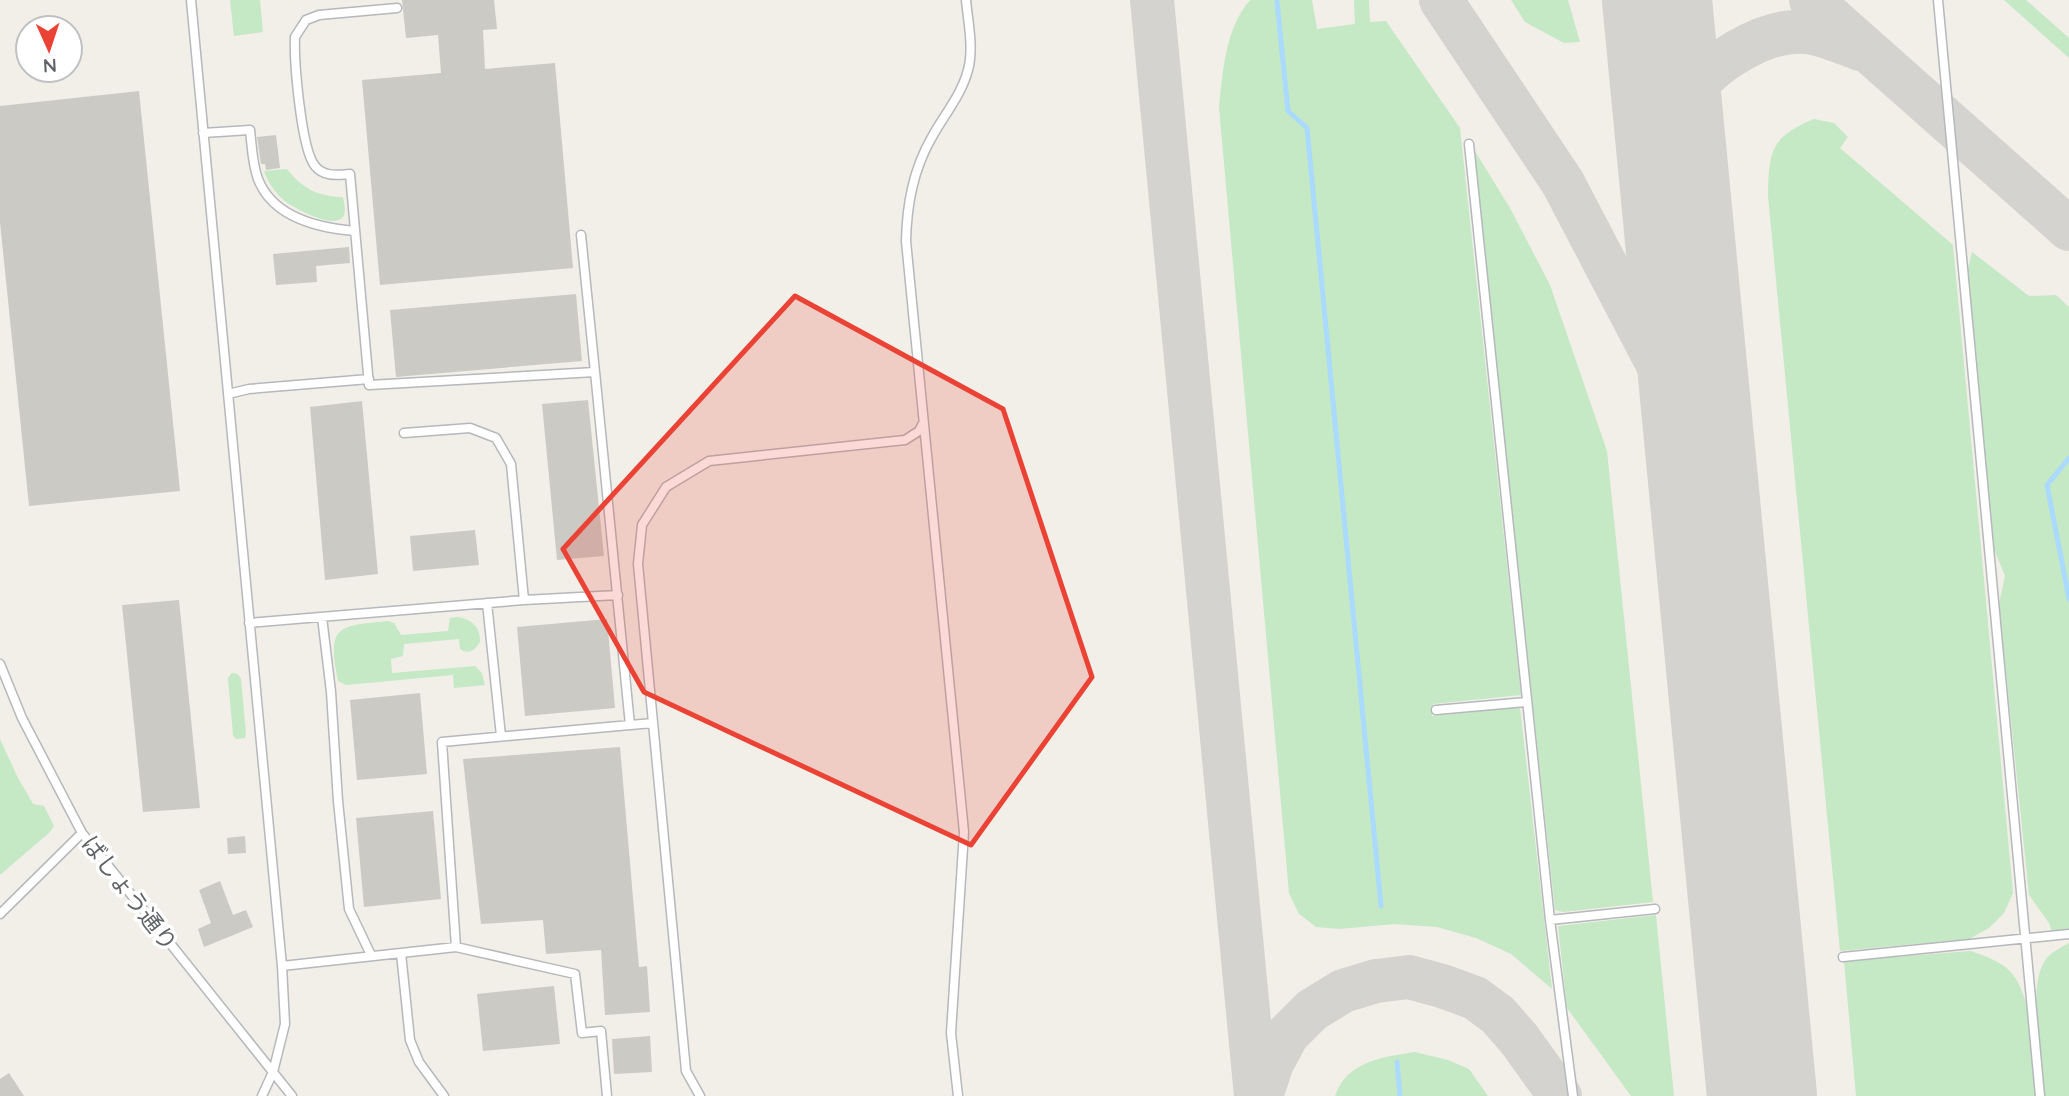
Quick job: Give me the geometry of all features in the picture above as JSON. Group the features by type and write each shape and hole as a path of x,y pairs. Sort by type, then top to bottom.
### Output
{"lane":[{"path":"191,0 282,966 285,1024 273,1072 262,1096"},
{"path":"958,1096 951,1033 964,832 906,242 906,215 911,187 920,163 963,87 969,67 966,0"},
{"path":"1938,0 2040,1096"},
{"path":"397,8 319,15 306,20 295,37 306,148 316,167 326,175 350,174 369,385 595,372"},
{"path":"203,133 250,130 258,178 274,203 300,219 325,228 355,231"},
{"path":"1469,144 1526,702 1573,1096"},
{"path":"580,234 630,725"},
{"path":"228,394 249,389 369,379"},
{"path":"700,1096 687,1072 638,564 642,525 666,486 709,461 905,440 919,431 923,421"},
{"path":"404,433 470,428 496,438 510,464 524,600"},
{"path":"249,624 524,600 618,595"},
{"path":"487,603 500,736"},
{"path":"322,617 349,909 371,956"},
{"name":"ばしょう通り","path":"0,667 22,718 82,833 292,1096"},
{"path":"1436,710 1526,702"},
{"path":"456,947 442,741 653,723"},
{"path":"0,914 82,833"},
{"path":"1550,920 1655,909"},
{"path":"1843,957 2069,934"},
{"path":"282,966 456,947 575,974 582,1033 601,1031 607,1096"},
{"path":"401,953 410,1040 419,1062 444,1096"}],"highlighted area":[{"path":"795,296 1003,409 1092,677 971,845 644,692 563,549"}],"green space":[{"path":"230,0 260,0 263,32 234,36"},
{"path":"1250,0 1312,0 1317,29 1355,24 1354,0 1369,0 1370,22 1386,21 1460,128 1521,695 1433,704 1432,716 1520,707 1552,989 1511,954 1476,938 1437,927 1394,924 1340,929 1316,927 1299,914 1289,893 1219,107 1230,37"},
{"path":"1511,0 1568,0 1580,42 1564,43 1525,22"},
{"path":"2004,0 2026,0 2069,38 2069,58"},
{"path":"1814,119 1834,123 1848,137 1840,148 1953,245 2013,893 2004,913 1989,928 1969,939 1840,951 1768,196 1769,168 1775,148 1788,132"},
{"path":"1473,148 1510,208 1550,285 1607,451 1653,902 1563,912 1555,910"},
{"path":"287,169 311,190 343,197 344,216 330,221 322,219 297,209 282,199 264,171"},
{"path":"1972,252 2029,296 2056,295 2069,307 2069,932 2052,932 2049,923 2029,895 1999,604 2005,576 1994,549 1967,273"},
{"path":"458,617 471,622 477,628 480,642 474,649 466,652 460,649 459,639 404,644 403,656 391,659 392,673 475,666 482,673 485,685 454,688 453,675 346,685 338,681 334,648 340,632 348,627 389,621 394,623 401,635 448,631 450,618"},
{"path":"232,673 238,674 241,679 245,738 236,739 233,735 228,678"},
{"path":"0,739 33,804 44,806 54,826 0,875"},
{"path":"1656,915 1674,1096 1631,1096 1567,1008 1558,926"},
{"path":"2069,943 2069,1096 2045,1096 2037,1025 2037,987 2046,959"},
{"path":"1971,951 1996,961 2007,969 2022,991 2031,1036 2035,1096 1856,1096 1844,961"},
{"path":"1415,1052 1448,1060 1469,1069 1488,1096 1335,1096 1348,1075 1357,1068 1379,1059"}],"building":[{"path":"402,0 494,0 497,29 483,30 485,69 555,63 573,268 380,285 362,80 441,73 438,35 406,38"},
{"path":"139,91 180,491 29,506 0,222 0,106"},
{"path":"276,135 280,168 266,170 265,164 261,164 257,137"},
{"path":"349,247 350,263 316,266 317,282 276,285 273,254"},
{"path":"576,294 582,361 396,377 390,310"},
{"path":"588,400 604,556 557,560 542,404"},
{"path":"362,401 378,574 325,580 310,407"},
{"path":"475,530 479,565 413,571 410,536"},
{"path":"179,600 200,808 143,812 122,605"},
{"path":"607,619 615,708 525,716 517,627"},
{"path":"420,693 427,774 357,780 350,700"},
{"path":"620,747 639,967 647,966 650,1012 605,1015 601,950 546,954 543,920 481,924 463,759"},
{"path":"433,811 441,899 364,907 356,818"},
{"path":"245,836 246,853 228,854 227,838"},
{"path":"220,881 233,915 246,910 253,927 204,947 198,929 211,923 199,890"},
{"path":"554,986 560,1044 483,1051 477,994"},
{"path":"650,1036 652,1072 614,1074 612,1039"},
{"path":"9,1073 24,1096 0,1096 0,1079"}],"waterway":[{"path":"1277,2 1288,111 1307,128 1381,906"},
{"path":"2069,458 2047,485 2069,599"},
{"path":"1397,1062 1400,1096"}],"taxiway":[{"path":"1152,0 1256,1096"},
{"path":"1441,0 1563,183 1700,445"},
{"path":"1811,0 2069,229"},
{"path":"1670,132 1687,98 1709,72 1756,42 1791,32 1807,32 1860,49"},
{"path":"1261,1096 1272,1063 1287,1035 1312,1010 1343,991 1376,981 1409,977 1475,998 1498,1015 1560,1096"}],"runway":[{"path":"1657,0 1762,1096"}]}
